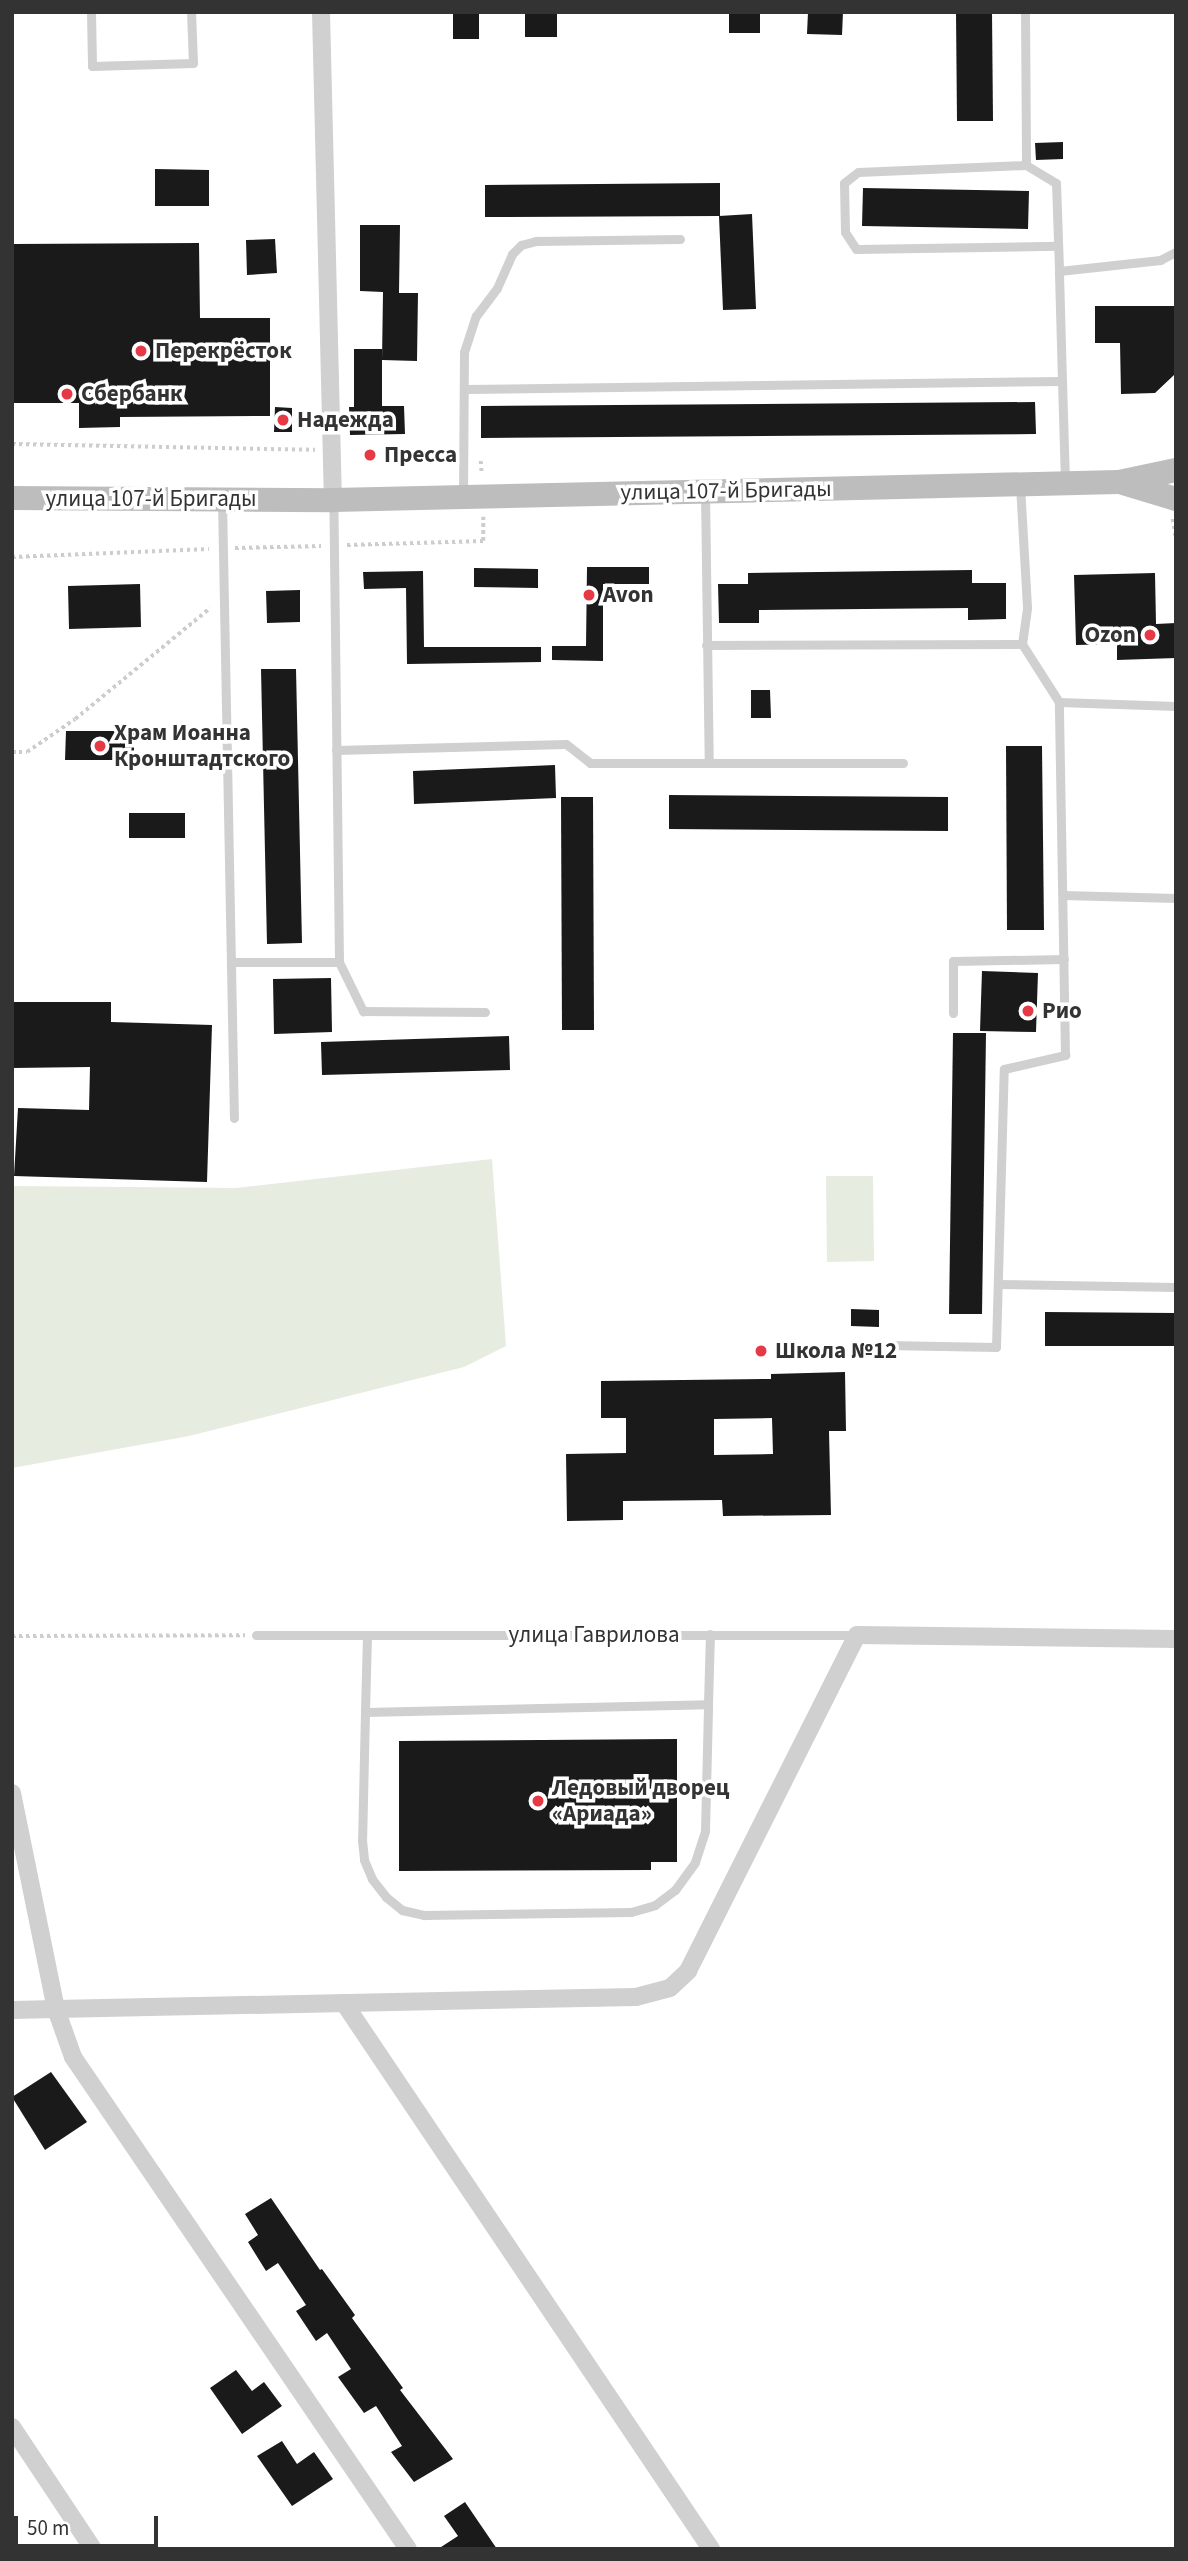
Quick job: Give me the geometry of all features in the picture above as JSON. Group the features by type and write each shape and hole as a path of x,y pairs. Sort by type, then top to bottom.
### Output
{"main road":[{"path":"1119,482 1176,470"},
{"name":"улица 107-й Бригады","path":"12,498 333,500 1119,482"},
{"path":"1119,482 1174,507"}],"street":[{"path":"320,12 333,500"},
{"path":"12,2010 636,1997 670,1988 688,1971 857,1635"},
{"name":"улица Гаврилова","path":"857,1635 1176,1639"},
{"path":"12,1793 56,2009 73,2057 408,2549"},
{"path":"344,2003 711,2549"},
{"path":"12,2427 93,2549"}],"lane":[{"path":"91,12 92,66 193,63 191,12"},
{"path":"1025,12 1026,165"},
{"path":"1058,246 856,248 845,232 844,183 858,172 1026,165 1056,183 1059,271 1065,483"},
{"path":"473,497 464,389 468,336 476,316 497,288 512,254 521,245 536,241 680,239"},
{"path":"1059,271 1160,260 1176,252"},
{"path":"464,389 1062,381"},
{"path":"886,1345 996,1347 1004,1069 1065,1055 1059,702 1022,644 1027,607 1020,484"},
{"path":"705,491 709,763"},
{"path":"222,499 234,1118"},
{"path":"333,500 339,962 363,1011 485,1012"},
{"path":"706,645 1022,644"},
{"path":"1059,702 1176,706"},
{"path":"336,750 566,744 590,764 903,763"},
{"path":"1063,895 1176,898"},
{"path":"953,1013 953,961 1064,959"},
{"path":"231,962 339,962"},
{"path":"998,1284 1176,1287"},
{"path":"367,1635 362,1840 364,1860 372,1879 386,1898 402,1910 424,1915 631,1912 655,1905 675,1890 695,1862 705,1831 710,1634"},
{"name":"улица Гаврилова","path":"256,1635 857,1635"},
{"path":"365,1712 708,1704"}],"path":[{"path":"12,444 331,450"},
{"path":"12,557 483,541 473,497 481,461"},
{"path":"1174,507 1176,538"},
{"path":"12,752 27,752 75,719 224,595"},
{"path":"12,1636 256,1635"}],"shaded area":[{"path":"492,1159 506,1346 464,1367 189,1436 12,1468 12,1186 236,1188"},
{"path":"826,1176 873,1176 874,1261 827,1262"}],"building":[{"path":"453,12 479,12 479,39 453,39"},
{"path":"525,12 557,12 557,37 525,37"},
{"path":"729,12 760,12 760,33 729,33"},
{"path":"808,12 843,12 842,35 807,34"},
{"path":"956,12 992,12 993,121 957,121"},
{"path":"1063,142 1063,159 1036,160 1035,143"},
{"path":"155,169 209,170 209,206 155,206"},
{"path":"720,183 720,216 485,217 485,185"},
{"path":"863,188 1029,191 1028,229 862,226"},
{"path":"752,214 756,309 723,310 719,216"},
{"path":"360,225 400,225 399,293 418,293 417,361 382,360 383,292 360,291"},
{"path":"275,239 277,273 247,275 246,240"},
{"name":"Перекрёсток","path":"199,243 200,318 270,318 270,416 120,417 120,427 79,428 79,403 12,403 12,244"},
{"path":"1095,306 1176,306 1174,375 1155,393 1121,394 1120,343 1095,343"},
{"path":"354,349 382,349 382,406 404,406 405,434 350,435 349,407 354,407"},
{"path":"1035,402 1036,434 481,438 481,406"},
{"name":"Надежда","path":"275,407 292,408 292,432 274,432"},
{"path":"587,567 649,567 649,584 603,584 603,661 552,660 552,646 586,646"},
{"path":"474,568 538,569 538,588 474,587"},
{"path":"972,570 972,583 1006,583 1006,619 968,620 968,608 759,610 759,623 719,623 718,584 748,584 748,573"},
{"path":"423,571 424,647 541,647 541,662 407,664 406,588 364,589 363,572"},
{"path":"1155,573 1156,624 1176,623 1176,658 1117,660 1117,644 1076,645 1074,575"},
{"path":"140,584 141,627 69,629 68,586"},
{"path":"300,590 300,622 267,623 266,591"},
{"path":"261,669 296,669 302,943 267,944"},
{"path":"751,690 770,690 771,718 751,718"},
{"name":"Храм Иоанна Кронштадтского","path":"66,731 134,731 134,760 65,760"},
{"path":"1006,746 1042,746 1044,930 1007,930"},
{"path":"555,765 556,798 414,804 413,771"},
{"path":"669,795 948,797 948,831 669,829"},
{"path":"561,797 593,797 594,1030 562,1030"},
{"path":"129,813 185,813 185,838 129,838"},
{"path":"982,971 1038,973 1036,1032 980,1031"},
{"path":"331,978 332,1032 274,1034 273,979"},
{"path":"12,1002 111,1002 111,1022 212,1025 207,1182 14,1176 18,1108 89,1110 90,1067 12,1068"},
{"path":"953,1033 986,1033 982,1314 949,1314"},
{"path":"509,1036 510,1070 322,1075 321,1042"},
{"path":"851,1309 879,1310 879,1327 851,1326"},
{"path":"1045,1312 1176,1313 1176,1346 1045,1346"},
{"path":"845,1372 846,1431 829,1431 831,1515 723,1516 722,1500 623,1501 623,1520 567,1521 566,1454 626,1453 626,1418 601,1418 601,1381 771,1379 771,1374","holes":["772,1418 773,1454 714,1455 714,1419"]},
{"name":"Ледовый дворец «Ариада»","path":"677,1739 677,1862 651,1862 651,1870 399,1871 399,1741"},
{"path":"51,2072 87,2122 45,2150 12,2097"},
{"path":"271,2198 320,2270 322,2269 355,2315 352,2318 403,2388 400,2390 453,2459 414,2482 391,2452 402,2446 376,2406 364,2413 338,2377 351,2369 327,2333 316,2341 296,2311 306,2305 278,2263 266,2271 248,2242 258,2235 245,2214"},
{"path":"236,2370 252,2391 264,2382 282,2406 242,2434 210,2388"},
{"path":"282,2441 297,2464 314,2452 333,2479 292,2506 257,2456"},
{"path":"465,2502 497,2549 438,2549 458,2536 444,2516"}],"place":[{"name":"Перекрёсток","path":"141,351"},
{"name":"Сбербанк","path":"67,394"},
{"name":"Надежда","path":"283,420"},
{"name":"Пресса","path":"370,455"},
{"name":"Avon","path":"589,595"},
{"name":"Ozon","path":"1150,635"},
{"name":"Храм Иоанна Кронштадтского","path":"100,746"},
{"name":"Рио","path":"1028,1011"},
{"name":"Школа №12","path":"761,1351"},
{"name":"Ледовый дворец «Ариада»","path":"538,1801"}]}
